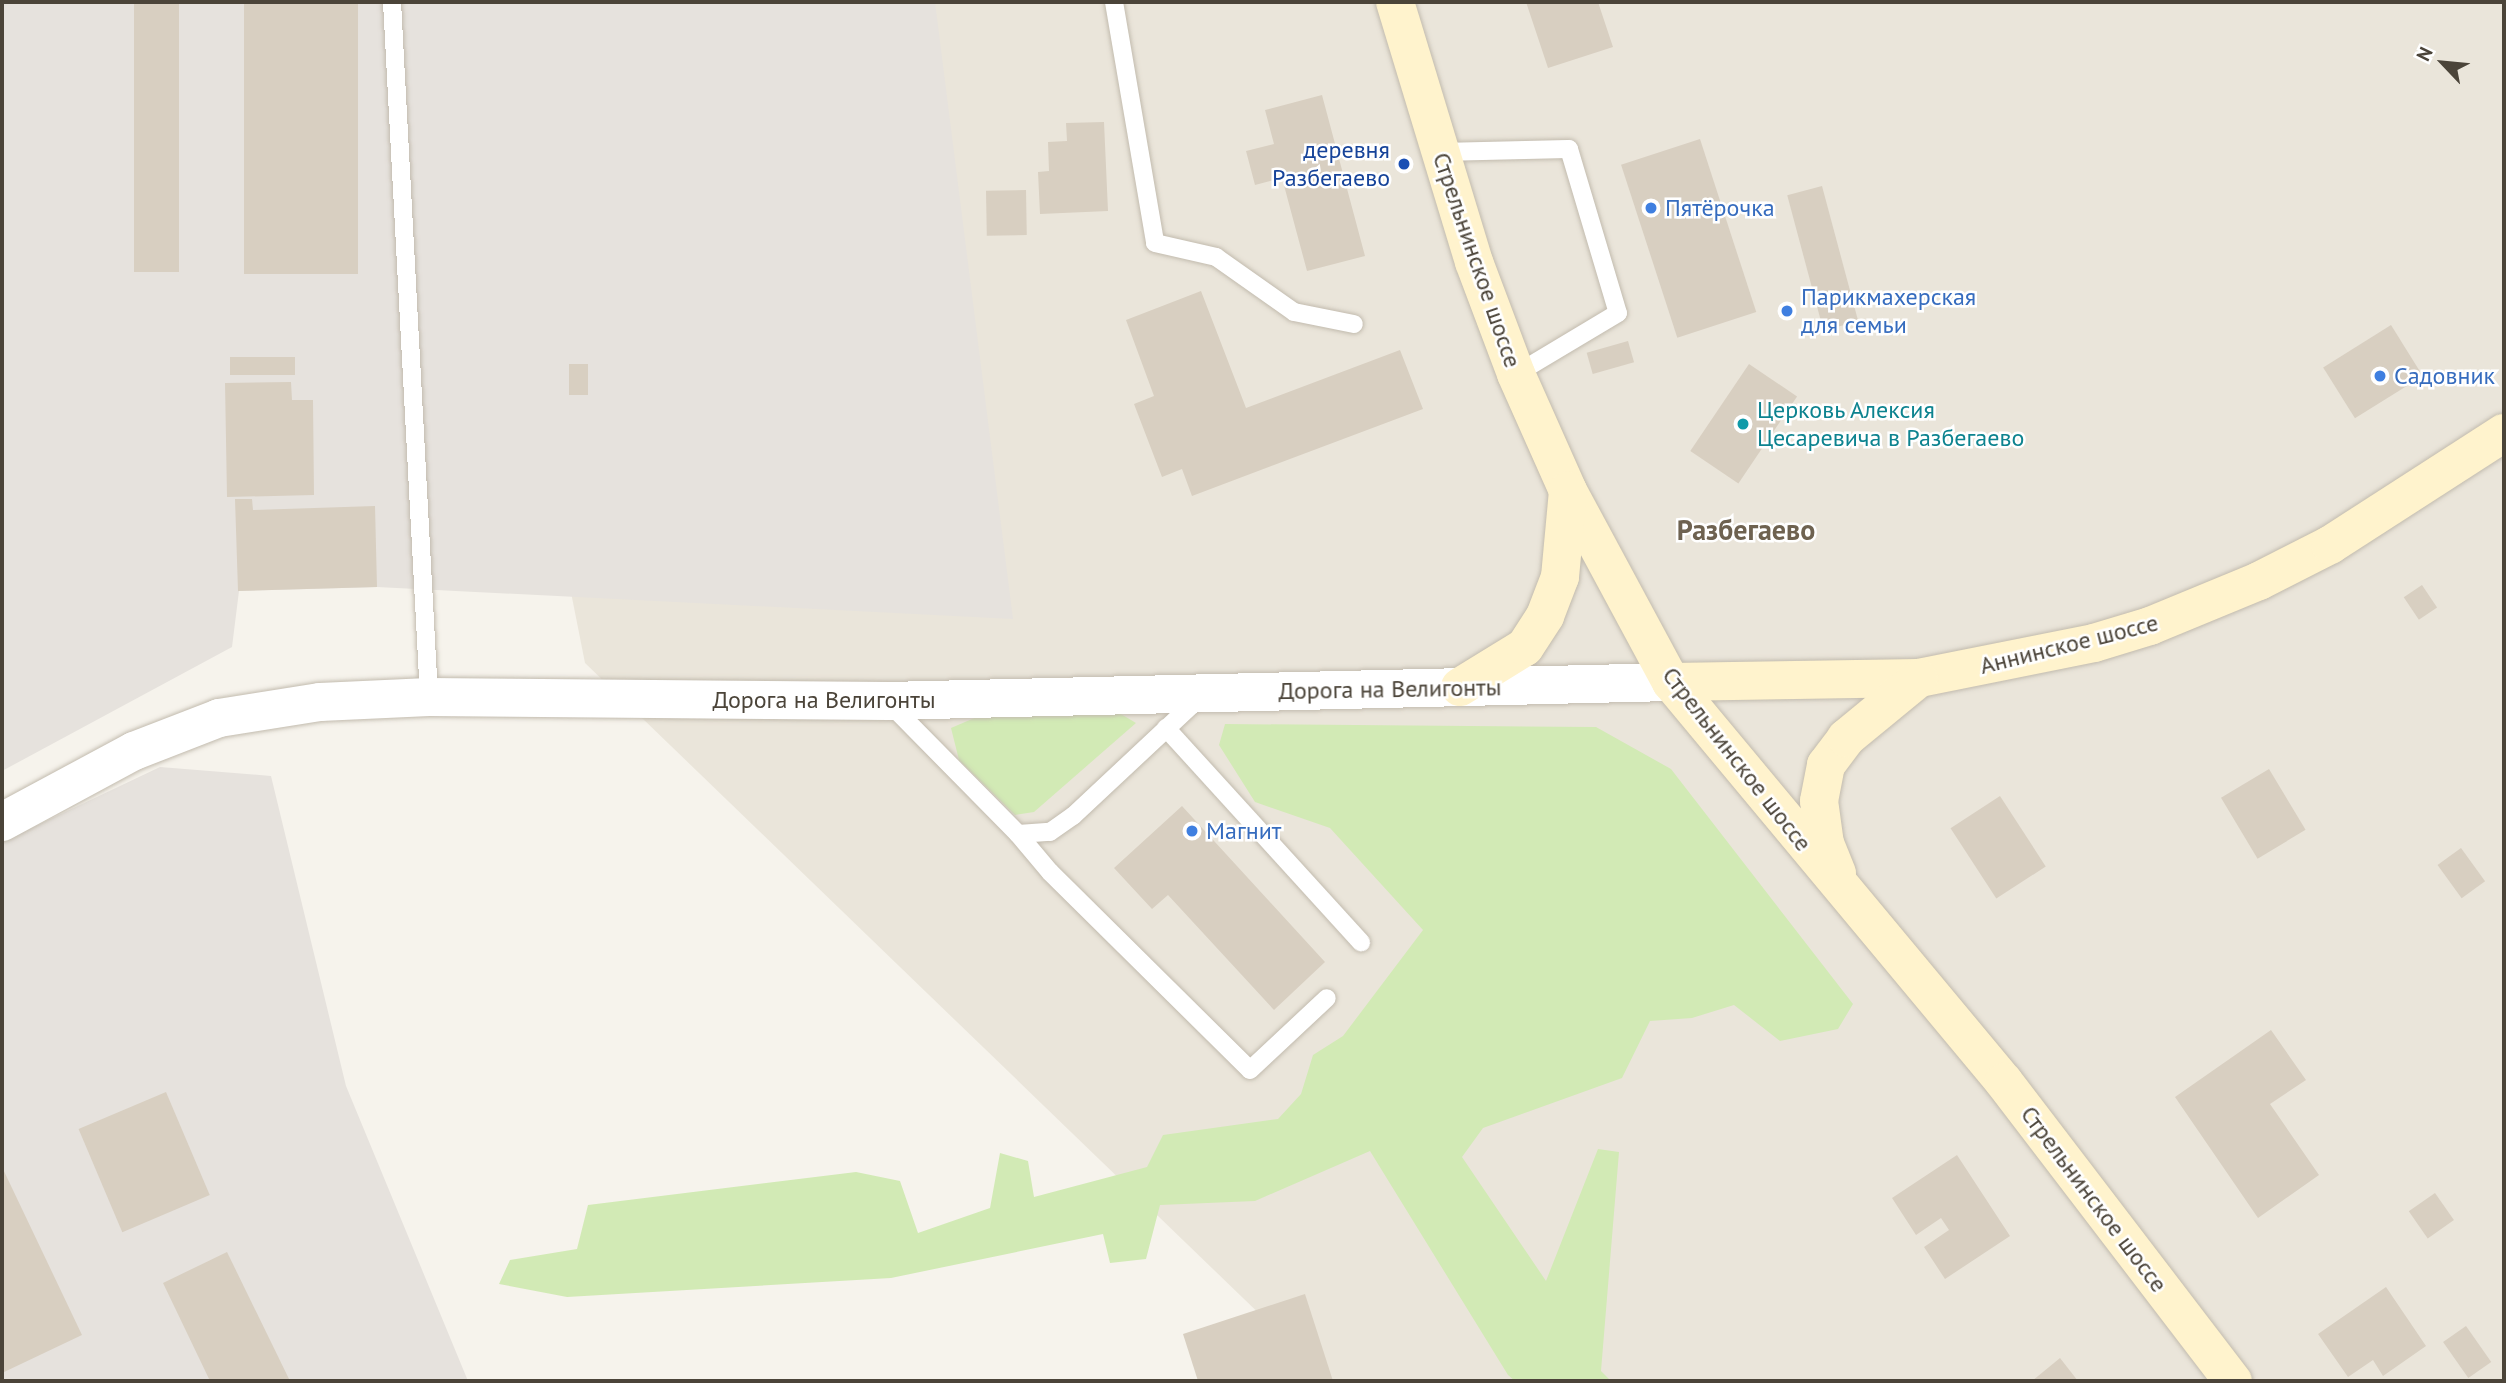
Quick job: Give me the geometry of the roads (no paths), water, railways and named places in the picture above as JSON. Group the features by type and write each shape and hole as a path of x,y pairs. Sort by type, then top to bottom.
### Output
{"main road":[{"name":"Стрельнинское шоссе","path":"1395,2 1439,152 1516,374 1568,491 1671,681 2004,1082 2233,1381"},
{"name":"Аннинское шоссе","path":"1671,681 1919,678 2094,643 2222,597 2330,545 2504,433"},
{"path":"1460,687 1525,647 1545,616 1560,577 1568,491"},
{"path":"1846,894 1824,833 1819,801 1826,765 1863,723 1919,678"}],"street":[{"name":"Дорога на Велигонты","path":"2,822 134,751 219,718 320,702 429,697 888,701 1671,681"}],"lane":[{"path":"393,2 429,697"},
{"path":"1114,2 1155,243 1216,257 1294,312 1354,324"},
{"path":"1439,152 1569,149 1618,313 1516,374"},
{"path":"1018,834 1050,832 1073,816 1204,693"},
{"path":"888,701 1018,834 1050,872 1250,1070 1327,998"},
{"path":"1166,728 1361,943"}],"place":[{"name":"деревня Разбегаево","path":"1404,164"},
{"name":"Пятёрочка","path":"1651,208"},
{"name":"Парикмахерская для семьи","path":"1787,311"},
{"name":"Садовник","path":"2380,376"},
{"name":"Церковь Алексия Цесаревича в Разбегаево","path":"1743,424"},
{"name":"Магнит","path":"1192,831"}],"district":[{"name":"Разбегаево","path":"1746,530"}]}
